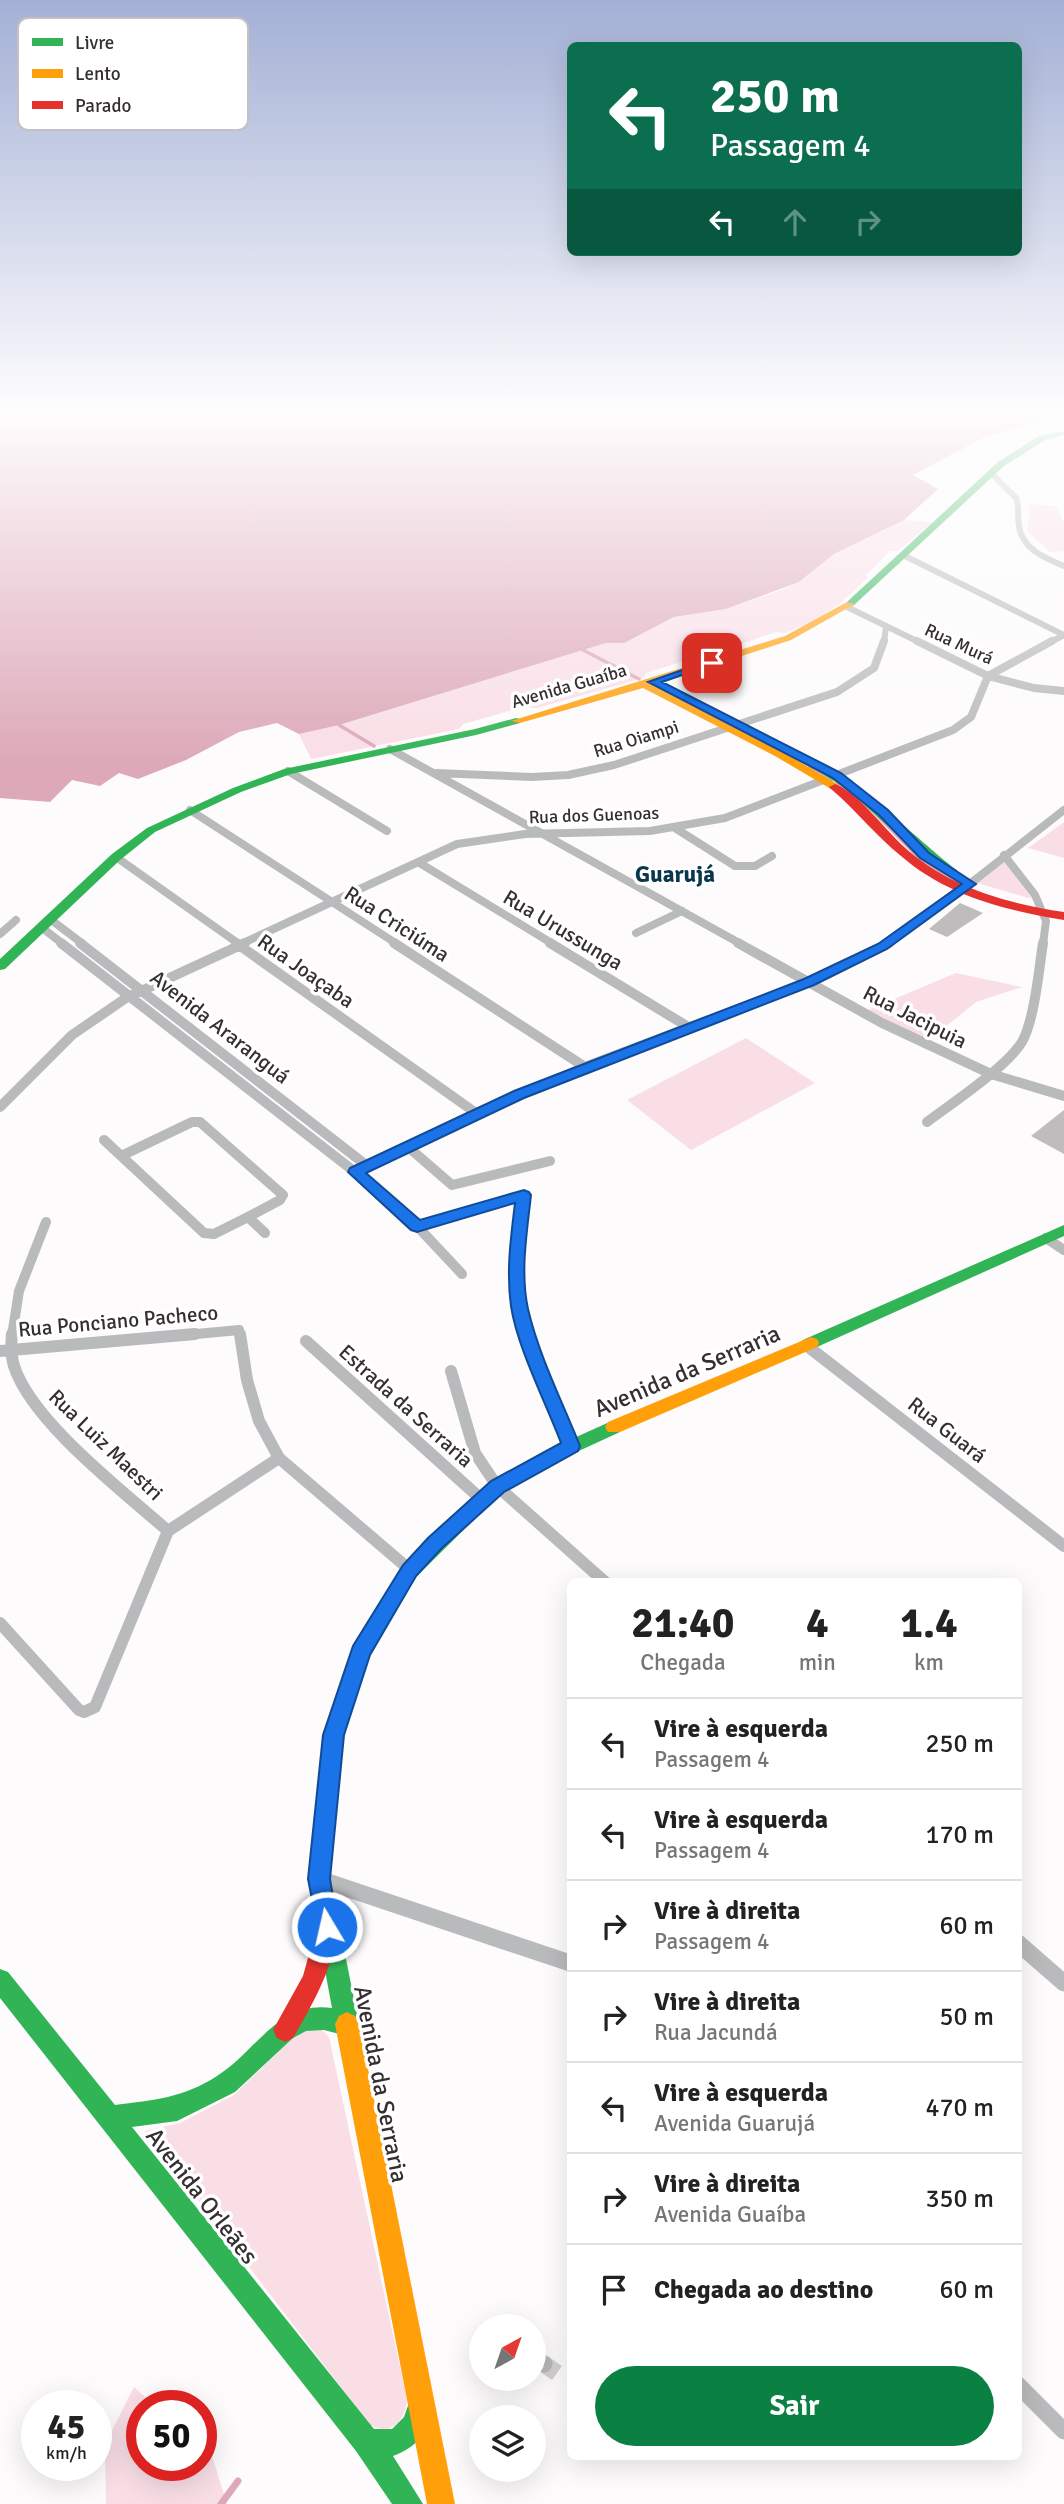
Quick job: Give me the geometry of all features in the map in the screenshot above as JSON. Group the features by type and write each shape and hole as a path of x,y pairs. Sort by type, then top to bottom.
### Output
{"street":[{"name":"Avenida Guaíba","path":"116,856 151,830 190,810 288,771 476,732 648,683 788,638 847,607 935,528"},
{"path":"1019,528 1026,543 1037,555 1064,566"},
{"path":"1026,543 1064,558"},
{"path":"905,556 1064,635"},
{"name":"Rua Murá","path":"847,607 988,676 1034,688 1064,691"},
{"name":"Rua Oiampi","path":"433,773 532,777 568,775 614,765 837,692 861,679 881,662 886,626"},
{"path":"988,676 1064,635"},
{"name":"Rua dos Guenoas","path":"0,1107 72,1035 130,995 457,844 488,835 639,832 724,818 831,778 964,723 971,717 988,676"},
{"path":"648,683 831,778 884,812 925,855 966,887 1064,916"},
{"name":"Rua Jacipuia","path":"390,749 882,1023 991,1074 1064,1096"},
{"path":"288,771 387,831"},
{"name":"Rua Criciúma","path":"190,810 585,1067"},
{"path":"355,1172 476,1113 585,1067 809,982 883,947 966,887 1064,810"},
{"path":"675,828 735,866 755,866 772,856"},
{"path":"927,1122 991,1074 1024,1038 1046,921 1041,909 1004,855"},
{"path":"0,967 116,856"},
{"name":"Rua Joaçaba","path":"116,856 476,1113"},
{"name":"Rua Urussunga","path":"418,862 690,1028"},
{"path":"1041,909 1064,908"},
{"path":"636,933 682,911"},
{"path":"0,934 16,920"},
{"name":"Avenida Araranguá","path":"45,923 141,990 366,1165"},
{"name":"Avenida Araranguá","path":"45,923 130,995 355,1172 417,1226 462,1274"},
{"path":"221,1066 232,1060"},
{"path":"276,1109 286,1102"},
{"path":"104,1140 121,1156 206,1235 214,1234 248,1217 279,1200 283,1195 200,1122 192,1122 121,1156"},
{"path":"407,1146 452,1185 550,1161"},
{"path":"417,1226 524,1195 516,1259 520,1307 532,1348 572,1446"},
{"path":"248,1217 265,1233"},
{"name":"Rua Luiz Maestri","path":"46,1222 31,1255 6,1351 26,1392 60,1432 169,1531"},
{"name":"Avenida da Serraria","path":"441,2504 319,1879 333,1735 360,1653 410,1570 497,1486 572,1446 668,1402 806,1345 1064,1228"},
{"path":"1046,1238 1064,1250"},
{"name":"Rua Ponciano Pacheco","path":"6,1351 239,1330 247,1380 258,1421 279,1458"},
{"name":"Estrada da Serraria","path":"306,1341 379,1410 481,1499"},
{"name":"Rua Guará","path":"806,1345 1064,1546"},
{"path":"452,1371 475,1453 497,1486 600,1578"},
{"path":"0,1623 79,1710 90,1710 99,1703 169,1531 279,1458 410,1570"},
{"path":"319,1879 567,1962"},
{"path":"285,2030 313,1980 327,1927"},
{"path":"1022,1946 1064,1983"},
{"name":"Avenida Orleães","path":"0,1980 366,2441 409,2504"},
{"path":"112,2118 177,2109 227,2084 285,2030 304,2020 324,2018 345,2021"},
{"path":"1022,2389 1064,2431"},
{"path":"366,2441 383,2446 403,2441 417,2422 421,2397"}],"shaded area":[{"path":"0,528 888,528 834,554 799,582 726,609 674,617 624,643 606,643 339,725 299,734 277,723 239,732 186,760 138,779 119,773 100,786 72,780 50,802 0,798"},
{"path":"888,528 926,528 898,551 890,551 865,576 869,577 839,604 810,623 785,633 776,632 741,644 740,648 705,659 697,657 646,673 643,678 537,708 523,707 463,724 459,729 311,759 299,734 339,725 606,643 624,643 674,617 726,609 799,582 834,554"},
{"path":"1027,528 1064,528 1064,551 1050,552 1027,531"},
{"path":"1064,822 1064,858 1028,848"},
{"path":"1003,858 1032,899 977,883"},
{"path":"956,973 1022,987 976,1002 928,1041 868,1010"},
{"path":"746,1038 815,1083 691,1150 627,1100"},
{"path":"320,2028 329,2037 407,2400 400,2420 384,2430 370,2425 145,2131 180,2123 234,2095 301,2030"},
{"path":"126,2403 126,2481 217,2481 217,2472 227,2504 106,2504 106,2481 112,2481 112,2430"}],"building":[{"path":"960,903 983,913 947,937 929,929"},
{"path":"1064,1110 1064,1154 1031,1136"}],"waterway":[{"path":"583,650 639,679"},
{"path":"339,725 374,746"},
{"path":"810,767 825,775"},
{"path":"838,783 875,813 921,860 956,882"},
{"path":"221,2504 238,2481"}],"tunnel":[{"path":"546,2365 557,2373"}],"traffic: fast":[{"path":"850,604 932,528"},
{"path":"0,966 116,857 151,830 237,790 288,771 476,732 516,721"},
{"path":"817,766 854,790 953,873"},
{"path":"811,1343 1064,1230"},
{"path":"347,2024 319,1879 333,1735 360,1652 410,1570 497,1486 551,1456 614,1427"},
{"path":"0,1980 366,2441 409,2504"},
{"path":"112,2118 177,2109 227,2084 285,2030 304,2020 324,2018 345,2021"},
{"path":"366,2441 386,2444 402,2439 413,2426 421,2407"}],"traffic: slow":[{"path":"516,721 653,682 788,638 850,604"},
{"path":"643,684 779,754 835,787"},
{"path":"614,1427 811,1343"},
{"path":"347,2024 441,2504"}],"traffic: jam":[{"path":"835,787 905,854 941,879 980,897 1064,916"},
{"path":"285,2030 313,1980 325,1933"}],"district":[{"name":"Guarujá","path":"675,874"}],"route":[{"path":"327,1927 319,1879 333,1735 360,1653 410,1570 434,1544 497,1486 572,1446 532,1348 520,1307 516,1259 524,1195 417,1226 355,1172 476,1113 585,1067 809,982 883,947 970,884 925,855 884,812 837,776 653,682 712,663"}]}
